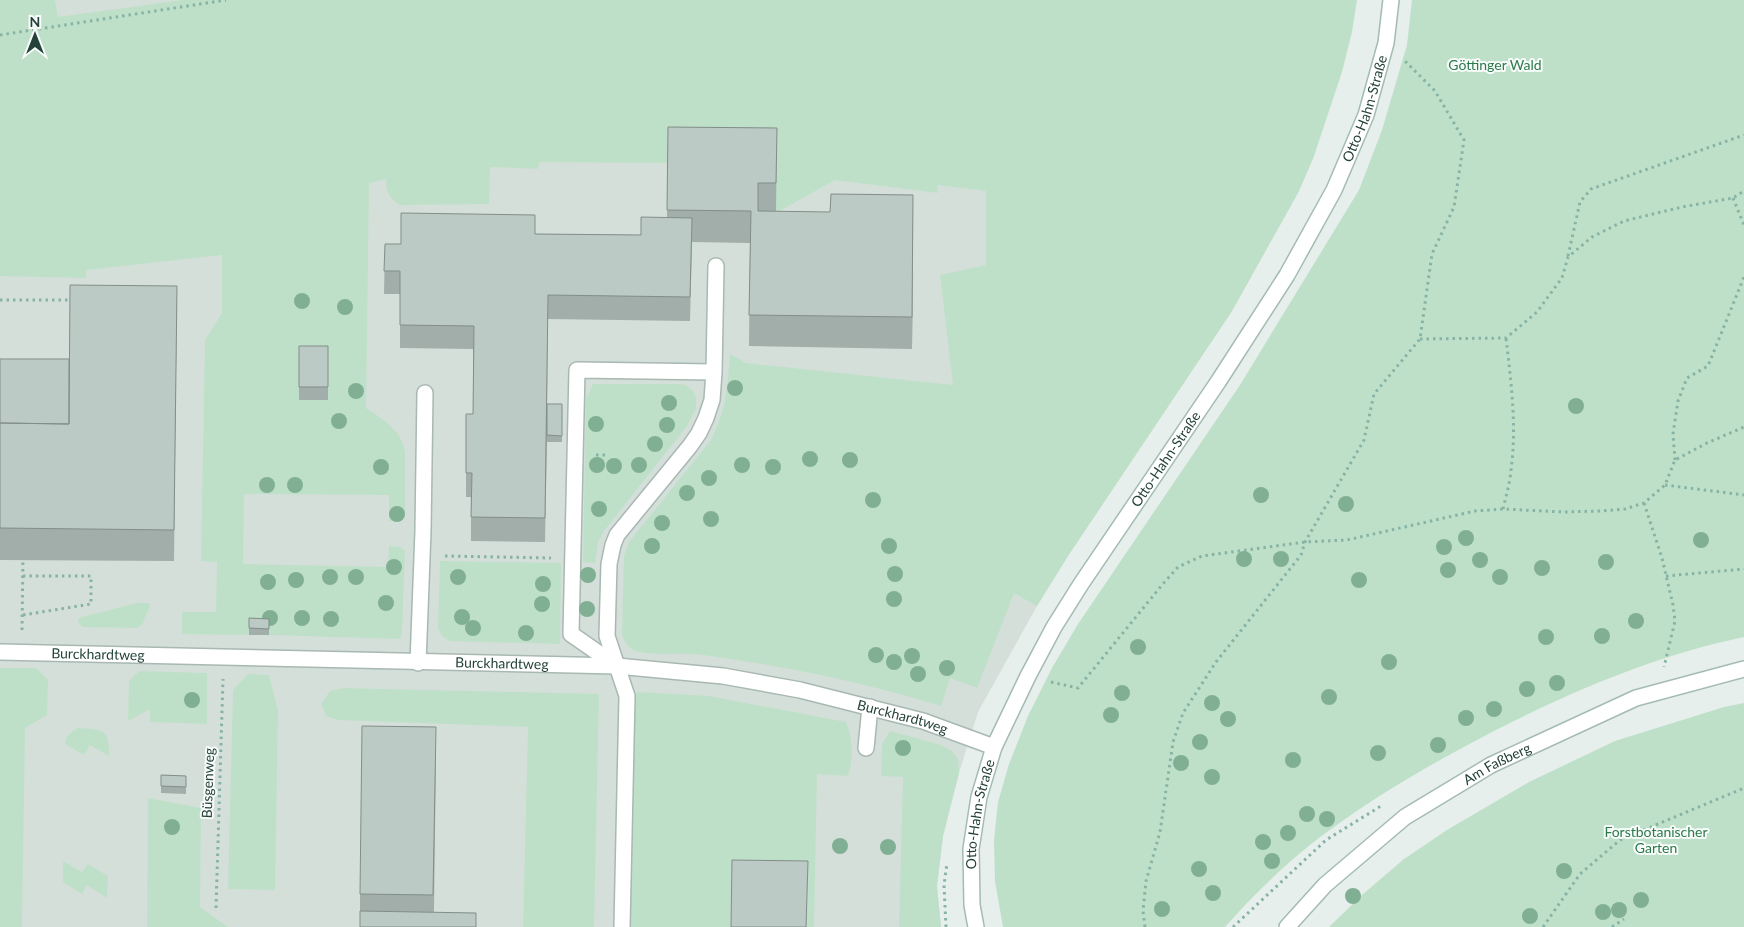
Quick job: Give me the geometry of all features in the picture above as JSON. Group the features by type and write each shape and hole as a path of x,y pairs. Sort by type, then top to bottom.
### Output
{"street":[{"name":"Otto-Hahn-Straße","path":"976,927 972,905 971,849 979,797 994,747 1054,627 1287,276 1334,190 1366,115 1386,43 1391,0"},
{"path":"622,927 627,696 608,636 609,564 617,535 700,433 706,418 712,400 714,372 716,266"},
{"path":"618,666 571,634 577,370 714,372"},
{"path":"418,663 424,531 425,393"},
{"name":"Burckhardtweg","path":"0,652 418,663 618,666 723,676 800,690 924,721 994,747"},
{"name":"Am Faßberg","path":"1287,927 1325,885 1405,817 1491,765 1636,698 1744,669"},
{"path":"866,748 870,707"}],"path":[{"path":"0,35 226,0"},
{"path":"1145,927 1146,881 1160,832 1173,742 1183,713 1216,662 1300,555 1305,542 1364,440 1374,394 1420,339 1432,254 1454,206 1464,140 1436,91 1386,43"},
{"path":"1420,339 1506,338 1538,312 1562,278 1580,202 1591,188 1744,135"},
{"path":"1568,257 1592,237 1624,221 1682,206 1733,198 1744,191"},
{"path":"1733,198 1744,226"},
{"path":"1047,681 1078,688 1178,567 1202,556 1305,542 1347,540 1476,511 1503,508 1564,512 1600,511 1625,509 1644,503 1666,485 1675,460 1673,434 1678,401 1687,378 1708,366 1744,277"},
{"path":"0,300 76,300"},
{"path":"1503,508 1512,471 1514,438 1513,393 1506,338"},
{"path":"1675,460 1744,427"},
{"path":"1666,485 1744,495"},
{"path":"1644,503 1666,576 1675,621 1664,669"},
{"path":"23,552 22,615 91,604 91,576 23,576"},
{"path":"422,556 554,558"},
{"path":"1666,576 1744,569"},
{"name":"Büsgenweg","path":"216,908 223,658"},
{"path":"1542,927 1580,874 1620,840 1744,788"},
{"path":"1612,927 1624,919"}],"shaded area":[{"path":"0,0 1357,0 1314,156 1299,191 1232,311 1068,556 1037,606 978,712 959,773 943,836 937,886 941,927 0,927"}],"green space":[{"path":"0,0 55,0 58,17 183,0 1357,0 1352,32 1342,72 1314,156 1299,191 1232,311 1068,556 1037,606 1014,593 977,688 950,678 941,706 853,682 763,664 695,654 654,654 636,651 628,645 622,634 624,556 629,542 711,440 723,408 730,354 746,363 953,385 940,275 986,265 986,191 937,185 938,193 835,180 776,213 668,163 539,162 538,169 490,167 489,204 400,205 389,194 386,179 369,183 366,408 391,426 403,444 405,452 405,517 401,521 389,521 389,495 244,494 243,564 388,567 389,546 400,547 405,551 402,632 400,639 269,635 268,626 249,625 249,635 182,634 182,612 216,612 217,562 201,561 205,340 222,313 222,255 86,270 86,278 0,276"},
{"name":"Göttinger Wald","path":"1412,0 1744,0 1744,637 1680,654 1617,675 1556,701 1496,730 1434,764 1373,800 1319,838 1276,874 1225,927 1003,927 995,881 994,840 998,802 1009,764 1028,716 1052,668 1078,624 1240,385 1359,190 1382,130 1407,45"},
{"path":"593,384 679,384 685,385 692,390 696,397 696,409 687,426 604,531 598,543 595,563 583,562 586,399"},
{"path":"440,561 561,563 560,644 450,641 446,639 438,628"},
{"path":"137,603 149,603 150,606 142,625 136,628 83,627 78,622 78,619 82,617"},
{"path":"0,668 36,668 48,680 47,715 25,728 22,927 0,927"},
{"path":"139,671 207,673 207,724 150,722 150,709 128,721 129,681"},
{"path":"248,674 269,675 278,711 275,890 228,889 233,690"},
{"path":"343,688 599,694 594,927 523,927 528,727 339,720 326,716 321,704 330,691"},
{"path":"638,692 709,696 846,722 852,749 848,776 817,774 814,927 629,927 632,698"},
{"name":"Forstbotanischer Garten","path":"1744,703 1744,927 1329,927 1363,894 1404,859 1447,830 1529,782 1615,741 1724,707"},
{"path":"78,728 94,729 103,732 108,740 109,756 90,745 84,755 65,744 67,736"},
{"path":"890,731 941,745 952,751 958,759 959,773 943,836 937,886 941,927 899,927 903,777 881,776 882,744"},
{"path":"148,798 201,808 200,907 228,927 147,927"},
{"path":"63,861 82,872 88,864 108,876 107,898 87,885 82,894 63,882"}],"building":[{"path":"668,127 777,128 776,183 758,183 758,211 830,212 831,194 913,195 912,317 749,315 751,211 667,210"},
{"path":"401,213 535,215 535,234 641,235 641,217 692,218 690,297 548,295 545,518 471,517 472,473 466,473 466,414 473,414 474,326 400,325 400,271 384,271 385,244 401,244"},
{"path":"70,285 177,286 174,530 0,528 0,423 69,424"},
{"path":"299,346 328,346 328,387 299,387"},
{"path":"0,359 69,359 69,424 0,423"},
{"path":"547,404 562,404 562,436 547,435"},
{"path":"249,618 269,619 269,629 249,628"},
{"path":"362,726 436,727 433,895 360,894"},
{"path":"161,775 186,776 186,787 161,786"},
{"path":"732,860 808,861 806,927 731,927"},
{"path":"360,911 476,913 476,927 360,927"}]}
